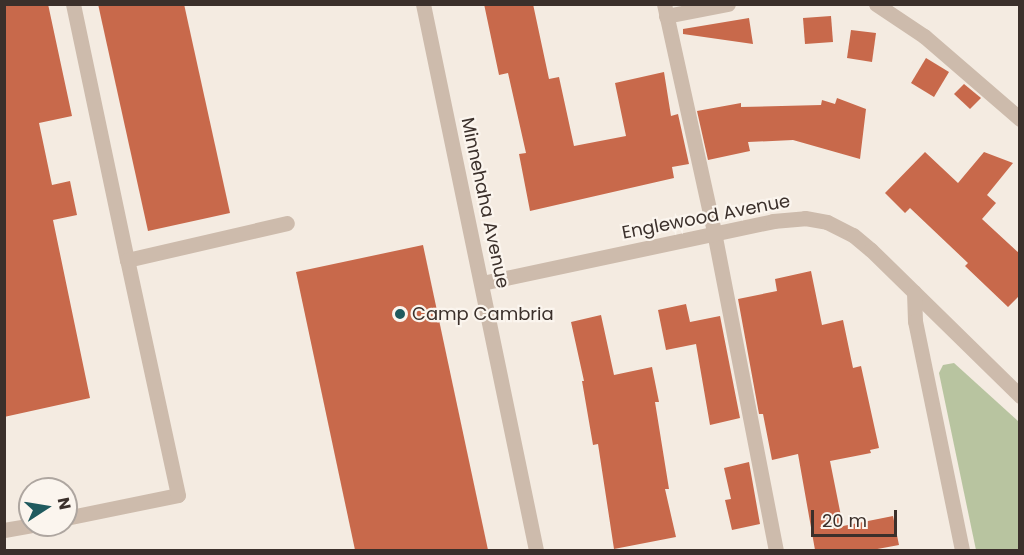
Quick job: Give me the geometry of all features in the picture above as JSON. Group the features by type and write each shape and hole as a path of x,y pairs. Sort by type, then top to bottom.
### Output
{"street":[{"path":"73,4 178,495 78,516"},
{"name":"Minnehaha Avenue","path":"423,4 536,550"},
{"path":"728,4 665,10 714,232 776,550"},
{"path":"876,4 924,36 1020,119"},
{"name":"Englewood Avenue","path":"482,283 772,221 806,218 827,222 853,235 1020,396"},
{"path":"127,260 287,223"},
{"path":"914,292 915,321 962,550"}],"green space":[{"path":"954,363 1019,422 1019,550 976,550 939,373 943,365"}],"building":[{"path":"4,4 48,4 72,116 39,123 52,185 70,181 77,215 53,220 90,398 4,417"},
{"path":"98,4 184,4 230,213 148,231"},
{"path":"484,4 533,4 549,79 559,77 574,146 626,136 615,83 664,72 671,116 678,114 689,164 672,167 674,178 530,211 519,154 526,153 508,73 499,75"},
{"path":"831,16 833,42 805,44 803,18"},
{"path":"749,18 753,44 683,34 683,29"},
{"path":"851,30 876,33 872,62 847,58"},
{"path":"926,58 949,72 934,97 911,83"},
{"path":"964,84 981,98 970,109 954,94"},
{"path":"837,98 866,109 860,159 793,140 748,142 750,151 708,160 697,111 741,103 741,107 821,105 822,100 835,104"},
{"path":"925,152 958,183 984,152 1013,163 987,195 996,203 982,219 1020,254 1020,295 1008,307 965,266 968,263 910,208 905,213 885,193"},
{"path":"423,245 488,550 355,550 296,272"},
{"path":"811,271 822,325 843,320 853,368 861,366 879,448 870,450 871,453 830,461 843,526 893,516 899,545 872,550 815,550 798,454 772,460 763,414 759,414 738,299 777,291 775,279"},
{"path":"686,304 690,322 720,316 740,418 710,425 696,344 666,350 658,310"},
{"path":"601,315 614,375 652,367 659,402 655,402 669,489 665,489 676,537 614,549 598,444 593,445 582,381 584,381 571,322"},
{"path":"749,462 760,524 732,530 725,500 731,499 724,468"}],"place":[{"name":"Camp Cambria","path":"400,314"}]}
